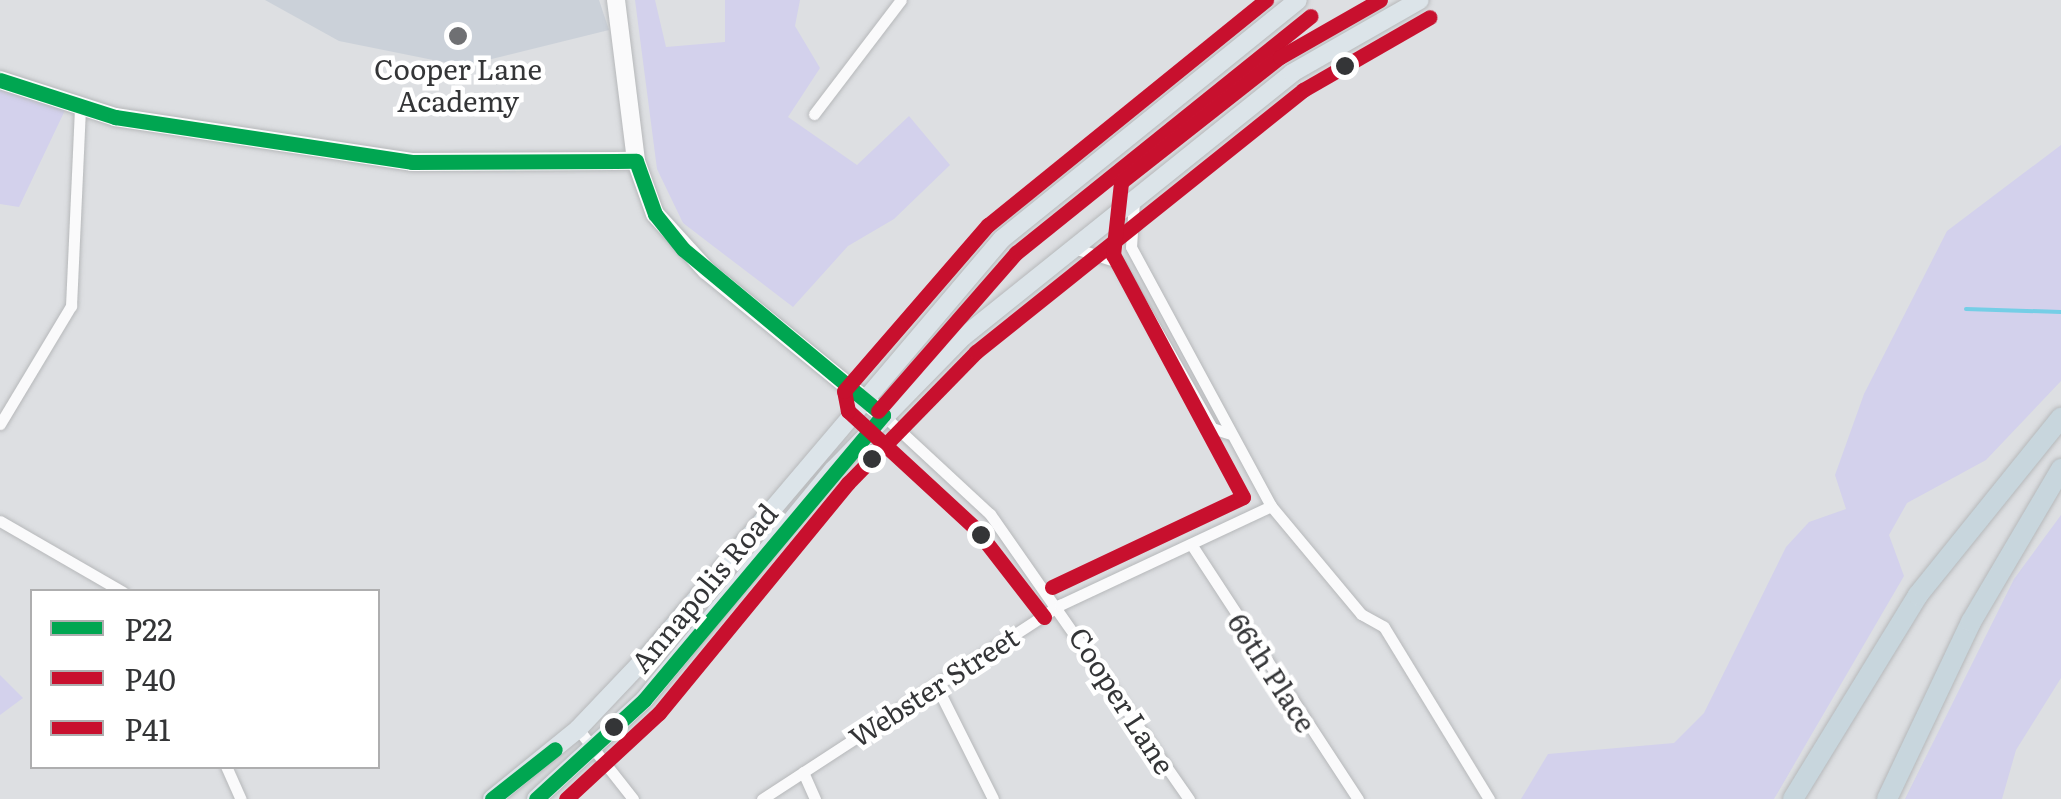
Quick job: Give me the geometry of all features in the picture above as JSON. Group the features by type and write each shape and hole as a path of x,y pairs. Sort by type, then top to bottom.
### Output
{"highway":[{"path":"1793,799 1918,595 2061,418"},
{"path":"1887,799 1971,622 2061,470"}],"main road":[{"name":"Annapolis Road","path":"492,799 578,730 1002,240 1298,0"},
{"name":"Annapolis Road","path":"536,799 596,748 883,414 1069,248 1292,73 1420,0"}],"street":[{"name":"Cooper Lane","path":"616,0 636,161 650,206 683,250 883,414 990,514 1060,604 1188,799"},
{"path":"814,114 901,0"},
{"path":"0,80 80,110 454,167 636,161"},
{"path":"0,424 71,306 80,110"},
{"path":"1138,192 1131,247 1271,506 1360,614 1384,627 1489,799"},
{"path":"1069,248 1118,262 1212,428 1230,434"},
{"name":"Webster Street","path":"762,799 1060,604 1271,506"},
{"path":"0,522 118,589"},
{"name":"66th Place","path":"1190,544 1358,799"},
{"path":"936,685 993,799"},
{"path":"578,730 633,799"},
{"path":"227,769 241,799"},
{"path":"803,772 815,799"}],"shaded area":[{"name":"Cooper Lane Academy","path":"265,0 599,0 609,30 463,66 339,41"},
{"path":"635,0 655,0 666,47 725,42 725,0 800,0 795,26 820,68 788,117 857,165 909,116 950,165 894,219 848,246 793,307 683,223 657,169"},
{"path":"0,79 67,106 19,207 0,204"},
{"path":"2061,145 2061,381 1986,460 1907,503 1889,535 1904,576 1774,799 1521,799 1548,754 1674,743 1704,713 1786,547 1809,522 1846,509 1835,475 1864,394 1947,231"},
{"path":"2061,515 2061,678 2016,750 2002,799 1905,799 2014,579"},
{"path":"0,675 23,698 0,715"}],"waterway":[{"path":"1966,309 2061,312"}],"transit line":[{"name":"P41","path":"1044,617 975,528 848,411 844,391 988,225 1266,0"},
{"name":"P41","path":"1052,587 1243,497 1113,255 1121,182 1280,57 1380,0"},
{"name":"P40","path":"878,411 1016,253 1311,16"},
{"name":"P40","path":"566,799 659,713 848,483 976,352 1303,90 1430,17"},
{"name":"P22","path":"0,80 115,117 412,162 636,161"},
{"name":"P22","path":"536,799 644,700 883,415 683,249 655,214 636,161"},
{"name":"P22","path":"492,799 555,749"}],"place":[{"name":"Cooper Lane Academy","path":"458,36"}]}
